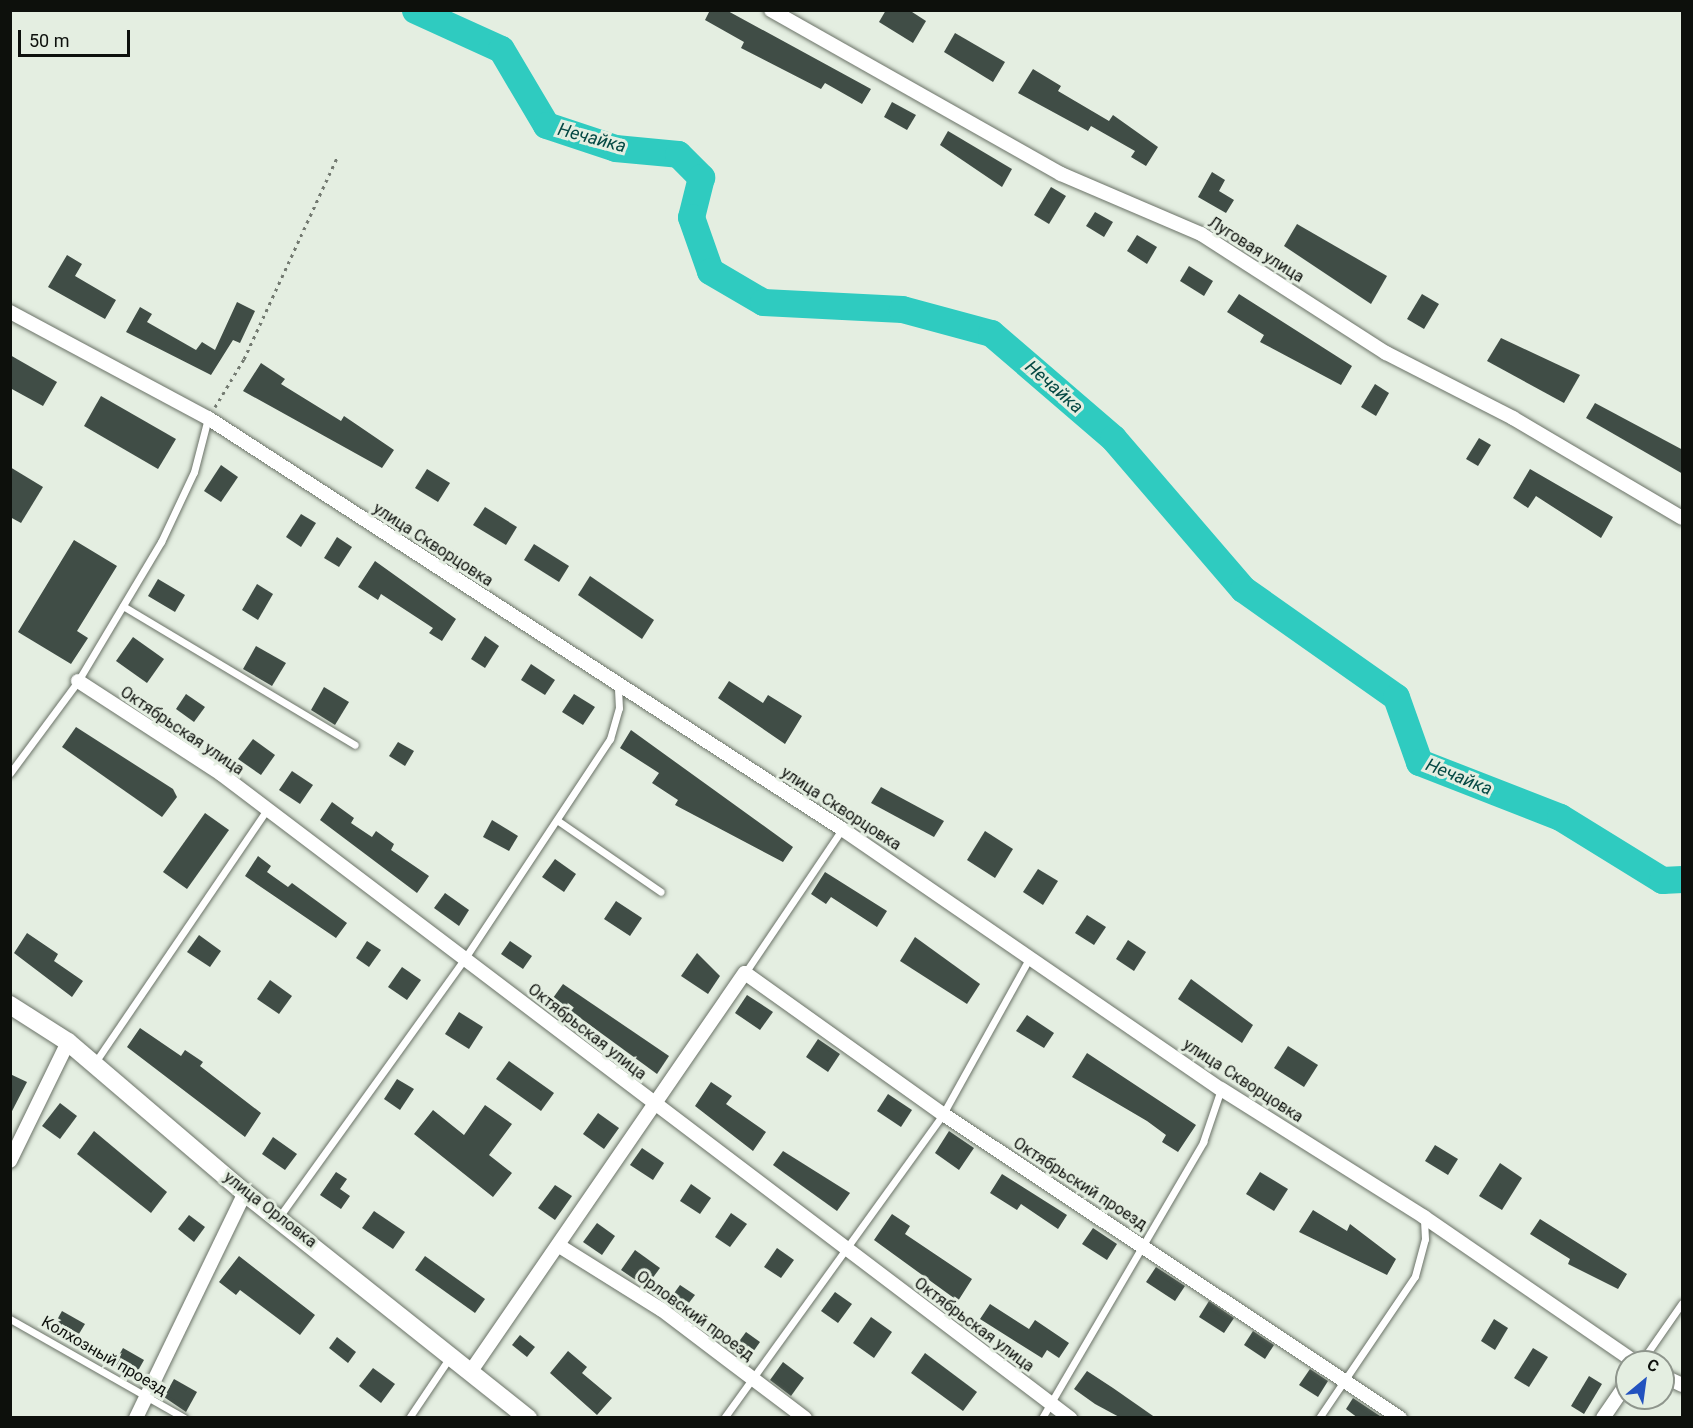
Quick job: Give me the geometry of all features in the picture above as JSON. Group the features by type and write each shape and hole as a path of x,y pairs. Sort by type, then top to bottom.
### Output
{"street":[{"name":"Луговая улица","path":"771,10 1061,174 1201,234 1395,358 1513,418 1683,518"},
{"name":"улица Скворцовка","path":"10,312 208,418 618,686 842,829 1031,955 1221,1089 1424,1217 1618,1350"},
{"name":"Октябрьская улица","path":"78,681 221,774 265,812 465,958 655,1107 1070,1418"},
{"path":"471,1371 561,1247 745,973"},
{"name":"Октябрьский проезд","path":"745,973 943,1114 1347,1377 1400,1418"},
{"name":"улица Орловка","path":"10,1005 68,1042 245,1193 279,1217 528,1418"},
{"path":"10,1161 68,1042"},
{"path":"136,1418 145,1395 245,1193"},
{"name":"Орловский проезд","path":"561,1247 662,1310 805,1418"},
{"path":"1602,1418 1615,1400"}],"lane":[{"path":"10,773 78,681 123,606 194,472 208,418"},
{"path":"123,606 355,745"},
{"path":"279,1217 465,958 610,739 619,708 618,686"},
{"path":"94,1064 265,812"},
{"path":"556,820 661,892"},
{"path":"745,973 842,829"},
{"path":"724,1418 847,1252 943,1114 1031,955"},
{"path":"1042,1418 1052,1404 1140,1243 1203,1142 1221,1089"},
{"path":"1319,1418 1415,1276 1425,1239 1424,1217"},
{"path":"1650,1350 1683,1303"},
{"name":"Колхозный проезд","path":"10,1319 184,1418"},
{"path":"409,1418 451,1355"}],"path":[{"path":"208,418 244,359 338,156"}],"building":[{"path":"710,10 726,10 871,89 862,104 825,83 821,89 741,48 744,42 705,20"},
{"path":"886,10 909,10 926,21 913,43 879,22"},
{"path":"955,33 1005,62 993,82 944,52"},
{"path":"1033,69 1061,86 1058,91 1109,121 1113,115 1158,147 1146,166 1131,157 1135,151 1091,126 1088,131 1018,93"},
{"path":"892,102 916,115 907,130 884,117"},
{"path":"948,131 1012,169 1002,187 940,145"},
{"path":"1212,172 1225,180 1219,191 1234,200 1226,213 1198,197"},
{"path":"1051,187 1066,196 1049,224 1034,215"},
{"path":"1095,212 1113,222 1104,237 1086,226"},
{"path":"1297,224 1387,276 1371,304 1284,246"},
{"path":"1137,235 1157,247 1147,264 1127,251"},
{"path":"67,255 82,264 75,276 116,300 105,319 48,287"},
{"path":"1189,266 1213,281 1204,296 1180,281"},
{"path":"1239,294 1352,366 1341,385 1260,342 1264,335 1227,312"},
{"path":"1422,294 1439,304 1424,329 1407,319"},
{"path":"237,302 255,311 240,343 233,340 211,375 126,332 140,307 152,314 147,322 196,350 202,342 215,350"},
{"path":"1501,338 1580,375 1564,403 1487,361"},
{"path":"10,355 57,382 43,406 10,388"},
{"path":"261,363 285,379 281,384 341,421 344,416 394,450 382,468 243,391"},
{"path":"1375,384 1389,393 1376,416 1361,407"},
{"path":"101,396 176,439 158,469 84,426"},
{"path":"1595,403 1683,450 1683,474 1586,418"},
{"path":"1479,438 1491,445 1478,466 1466,459"},
{"path":"221,465 238,477 221,502 204,491"},
{"path":"10,467 43,487 21,523 10,517"},
{"path":"427,469 450,483 438,502 415,488"},
{"path":"1530,469 1613,517 1601,538 1536,496 1528,508 1513,498"},
{"path":"485,507 517,527 506,545 473,525"},
{"path":"301,514 316,523 301,547 286,537"},
{"path":"337,537 352,547 339,567 324,558"},
{"path":"74,540 117,566 77,631 88,638 71,664 18,632"},
{"path":"534,544 569,566 559,582 524,560"},
{"path":"375,561 456,619 442,641 429,633 433,628 381,594 378,600 358,587"},
{"path":"590,576 654,620 642,639 578,595"},
{"path":"158,579 185,595 175,612 148,596"},
{"path":"257,584 273,594 258,620 242,610"},
{"path":"485,636 499,646 485,668 471,659"},
{"path":"133,637 164,659 147,683 116,661"},
{"path":"256,646 286,663 272,686 243,669"},
{"path":"531,664 555,680 545,695 521,680"},
{"path":"729,681 763,703 768,695 802,716 785,744 718,698"},
{"path":"324,687 349,702 335,725 311,710"},
{"path":"186,694 205,707 194,722 176,709"},
{"path":"574,694 595,707 583,725 562,712"},
{"path":"76,727 173,789 177,797 162,817 62,747"},
{"path":"631,730 793,847 783,862 675,805 678,800 652,783 659,773 620,748"},
{"path":"253,739 275,755 261,775 238,759"},
{"path":"398,742 414,751 405,766 389,756"},
{"path":"292,771 313,785 300,804 279,790"},
{"path":"881,787 944,821 934,837 871,803"},
{"path":"332,802 354,818 351,823 372,837 376,831 394,844 391,850 429,876 417,893 320,820"},
{"path":"205,813 229,830 187,889 163,872"},
{"path":"492,820 518,836 509,851 483,837"},
{"path":"985,831 1013,849 995,878 967,860"},
{"path":"258,856 271,866 267,872 288,887 292,883 347,923 336,938 245,876"},
{"path":"555,859 576,874 564,892 542,877"},
{"path":"1038,869 1058,881 1043,905 1023,892"},
{"path":"825,872 887,911 877,927 831,897 826,904 811,894"},
{"path":"445,893 469,910 459,926 434,908"},
{"path":"616,901 642,918 630,936 604,919"},
{"path":"1087,915 1106,927 1094,945 1075,933"},
{"path":"27,933 58,954 54,961 83,981 72,997 14,953"},
{"path":"199,935 221,951 210,967 187,952"},
{"path":"915,937 980,984 967,1004 900,961"},
{"path":"1128,940 1146,952 1134,971 1116,959"},
{"path":"367,941 381,950 369,967 356,958"},
{"path":"510,941 532,956 523,969 501,954"},
{"path":"697,953 720,976 708,994 681,976"},
{"path":"402,967 421,980 407,1000 388,987"},
{"path":"1191,979 1253,1025 1242,1043 1178,999"},
{"path":"270,980 292,996 279,1014 257,999"},
{"path":"563,984 669,1056 657,1074 553,998"},
{"path":"747,995 773,1012 760,1030 735,1013"},
{"path":"459,1012 483,1027 469,1049 445,1034"},
{"path":"1027,1015 1054,1033 1044,1048 1016,1031"},
{"path":"140,1028 181,1056 185,1050 203,1062 200,1066 261,1113 245,1137 127,1047"},
{"path":"818,1039 840,1054 828,1072 806,1057"},
{"path":"1288,1046 1318,1065 1304,1087 1274,1068"},
{"path":"1087,1053 1196,1125 1178,1152 1162,1142 1166,1135 1147,1121 1072,1077"},
{"path":"509,1061 554,1093 541,1111 496,1079"},
{"path":"10,1074 27,1082 10,1115"},
{"path":"397,1079 414,1089 400,1110 384,1099"},
{"path":"711,1082 732,1096 726,1104 766,1132 753,1151 695,1106"},
{"path":"888,1094 912,1110 901,1127 877,1111"},
{"path":"60,1103 77,1116 60,1139 42,1126"},
{"path":"485,1105 512,1124 489,1155 512,1173 493,1197 414,1134 433,1110 464,1135"},
{"path":"598,1113 619,1128 604,1149 583,1134"},
{"path":"94,1131 167,1192 151,1213 77,1154"},
{"path":"949,1131 974,1148 959,1170 935,1153"},
{"path":"273,1137 297,1154 285,1170 262,1154"},
{"path":"1435,1145 1458,1159 1448,1175 1425,1161"},
{"path":"642,1148 664,1163 653,1180 630,1165"},
{"path":"783,1151 850,1193 837,1211 773,1165"},
{"path":"1500,1163 1522,1178 1502,1210 1479,1196"},
{"path":"336,1172 347,1179 340,1189 350,1196 341,1209 320,1195"},
{"path":"1260,1172 1288,1189 1274,1211 1246,1194"},
{"path":"1002,1174 1067,1215 1058,1229 1021,1204 1017,1210 990,1193"},
{"path":"691,1184 711,1198 700,1214 680,1201"},
{"path":"555,1185 572,1196 555,1220 538,1208"},
{"path":"1313,1210 1347,1231 1350,1224 1396,1259 1387,1275 1299,1232"},
{"path":"374,1211 405,1232 393,1249 362,1228"},
{"path":"731,1213 747,1224 730,1247 715,1237"},
{"path":"892,1214 910,1226 905,1234 972,1279 958,1301 874,1240"},
{"path":"189,1215 205,1227 194,1242 178,1229"},
{"path":"1540,1219 1627,1274 1618,1289 1568,1264 1570,1259 1530,1234"},
{"path":"597,1223 615,1236 602,1255 583,1242"},
{"path":"1093,1228 1117,1244 1107,1260 1082,1244"},
{"path":"777,1248 794,1260 781,1278 764,1267"},
{"path":"635,1250 660,1268 646,1287 621,1270"},
{"path":"239,1256 315,1315 300,1335 240,1290 236,1295 219,1282"},
{"path":"425,1256 485,1299 475,1313 415,1270"},
{"path":"1156,1267 1185,1286 1175,1301 1146,1282"},
{"path":"680,1285 695,1295 681,1313 667,1303"},
{"path":"835,1292 852,1304 838,1323 821,1311"},
{"path":"1209,1301 1234,1318 1224,1333 1199,1317"},
{"path":"990,1304 1029,1329 1035,1320 1069,1343 1059,1358 1047,1350 1042,1358 980,1319"},
{"path":"62,1311 85,1324 74,1342 52,1329"},
{"path":"871,1317 892,1332 874,1358 853,1343"},
{"path":"1494,1319 1508,1328 1495,1350 1481,1341"},
{"path":"1253,1331 1274,1345 1265,1359 1244,1345"},
{"path":"746,1332 760,1342 746,1362 732,1351"},
{"path":"520,1335 535,1347 527,1357 512,1345"},
{"path":"337,1337 356,1352 348,1363 329,1348"},
{"path":"123,1348 144,1360 135,1376 114,1364"},
{"path":"1533,1348 1548,1357 1529,1387 1514,1378"},
{"path":"568,1351 587,1367 582,1373 612,1398 597,1415 550,1373"},
{"path":"925,1353 977,1392 963,1411 911,1373"},
{"path":"783,1362 804,1378 791,1396 770,1380"},
{"path":"373,1368 395,1384 381,1403 359,1386"},
{"path":"1310,1369 1328,1381 1318,1397 1299,1385"},
{"path":"1087,1371 1156,1418 1121,1418 1095,1404 1074,1389"},
{"path":"1589,1376 1602,1384 1584,1414 1571,1406"},
{"path":"174,1379 197,1392 186,1412 164,1397"},
{"path":"1353,1398 1383,1418 1358,1418 1346,1409"}],"waterway":[{"name":"Нечайка","path":"415,10 501,49 546,125 615,148 678,154 701,177 691,217 710,271 763,302 902,309 991,333 1113,438 1243,589 1396,697 1419,762 1560,817 1662,880 1682,879"}]}
